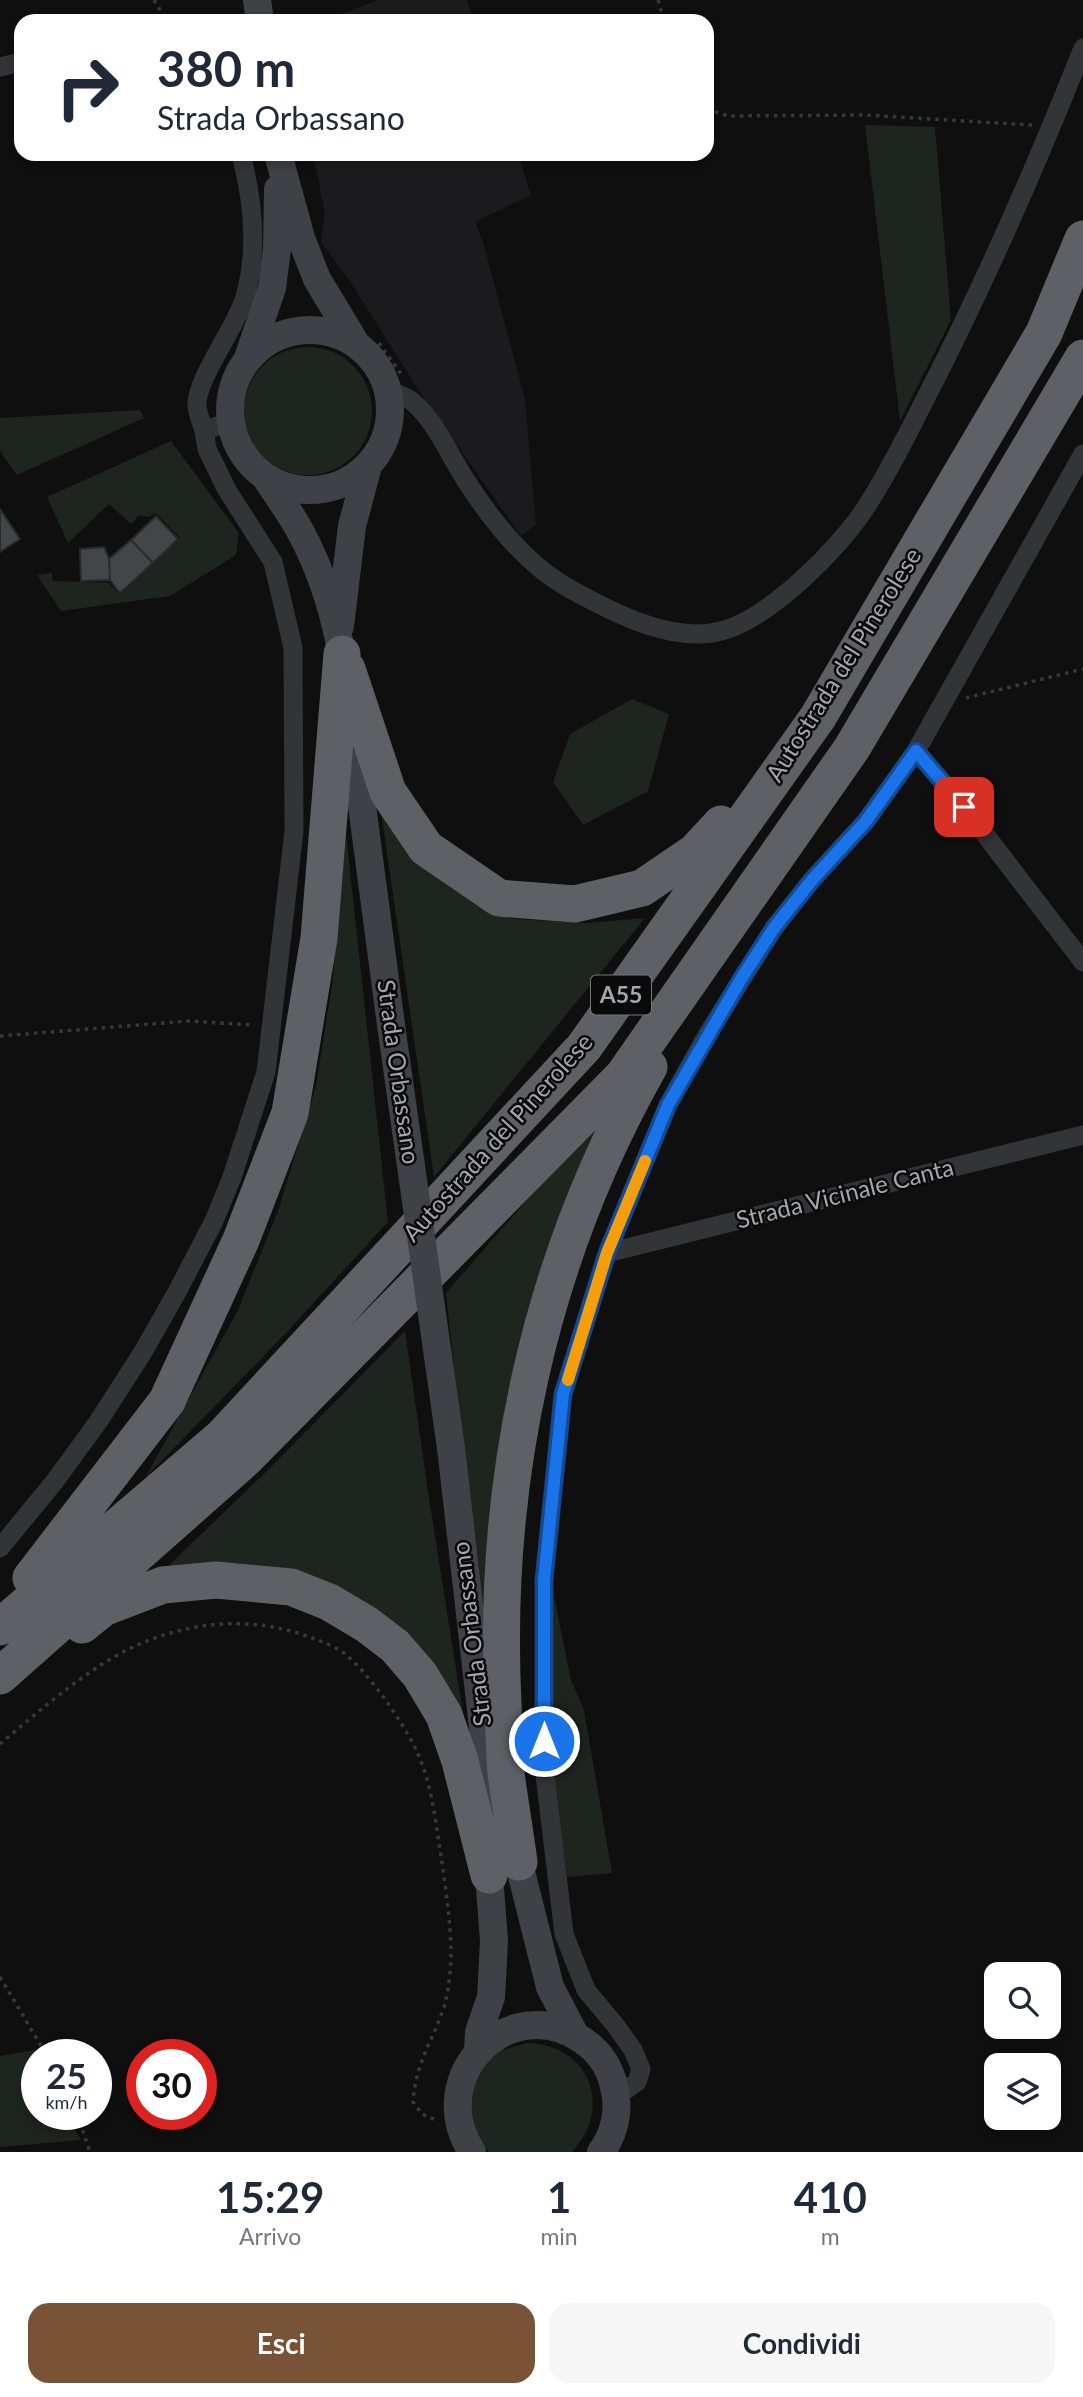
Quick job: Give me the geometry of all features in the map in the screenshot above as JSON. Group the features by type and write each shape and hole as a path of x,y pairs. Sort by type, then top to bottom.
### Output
{"highway":[{"name":"Autostrada del Pinerolese","path":"0,1627 222,1437 584,1047 818,717 1044,333 1083,239"},
{"name":"Autostrada del Pinerolese","path":"0,1676 245,1459 623,1076 852,748 1083,358"},
{"path":"341,643 388,792 426,848 499,898 575,904 642,888 695,852 818,717"},
{"path":"0,1609 39,1571 167,1401 242,1240 290,1113 319,938 341,643"},
{"path":"504,1868 506,1772 501,1602 511,1475 532,1363 547,1306 564,1253 592,1184 637,1088 676,1019 852,748"},
{"path":"0,1686 103,1608 163,1585 216,1580 291,1587 329,1602 366,1623 394,1646 420,1675 444,1715 504,1868"}],"main road":[{"name":"Strada Orbassano","path":"266,478 291,489 319,490 346,483 368,467 381,450 392,410 389,390 377,363 355,342 317,279 278,161"},
{"name":"Strada Orbassano","path":"278,161 276,249 272,288 248,358 232,388 217,426 236,443 249,463 266,478 299,528 313,559 341,643 451,1448 487,1762 504,1868 550,1987 575,2035"},
{"name":"Strada Orbassano","path":"248,358 271,339 299,330 328,331 355,342"},
{"name":"Strada Orbassano","path":"341,643 352,526 368,467"},
{"name":"Strada Orbassano","path":"478,2051 479,2032 491,1997 494,1941 504,1868"},
{"name":"Strada Orbassano","path":"472,2152 464,2139 457,2116 457,2092 464,2070 478,2051 499,2035 524,2026 550,2026 575,2035 591,2046 612,2077 617,2096 615,2122 601,2152"}],"street":[{"path":"389,390 414,402 434,427 480,501 509,537 542,570 568,588 612,610 677,634 721,631 749,619 825,559 866,508 901,447 976,300 1083,48"},
{"path":"0,1548 55,1481 98,1422 143,1352 177,1292 214,1222 232,1177 266,1072 294,831 293,648 273,562 227,490 207,449 217,426 197,405 202,385 244,301 250,279 253,250 251,207 242,161"},
{"path":"617,2096 637,2082 641,2070 628,2042 586,1990 564,1934 544,1767 544,1580 563,1394 607,1253 668,1105 741,979 774,928 812,880 866,821 916,751 1083,454"},
{"path":"916,751 964,807 1083,962"},
{"name":"Strada Vicinale Canta","path":"607,1253 1083,1135"}],"path":[{"path":"714,111 728,116 865,115 1052,126"},
{"path":"944,704 1083,669"},
{"path":"0,1037 189,1021 250,1025 271,1032"},
{"path":"0,1744 82,1679 145,1642 179,1630 211,1624 243,1623 268,1626 298,1632 345,1654 403,1726 418,1754 429,1787 446,1887 451,1948 444,2007 417,2071 413,2102 422,2114 438,2121 457,2116"},
{"path":"0,1977 37,2039"},
{"path":"82,2130 90,2152"}],"shaded area":[{"path":"378,0 467,0 472,14 341,14"},
{"path":"865,125 935,127 951,320 900,421"},
{"path":"314,161 520,161 531,195 475,222 483,242 525,399 536,525 521,536 421,394 349,280 321,242 325,213"},
{"path":"308,347 333,352 353,366 367,386 372,411 367,436 353,456 333,470 308,475 283,470 263,456 249,436 244,411 249,386 263,366 283,352"},
{"path":"140,410 144,418 17,475 0,451 0,418"},
{"path":"171,441 239,533 236,555 170,596 61,611 37,575 52,573 53,581 109,583 120,595 180,538 156,513 149,517 139,515 131,524 109,504 68,543 47,497"},
{"path":"632,699 669,714 648,791 583,825 553,782 570,734"},
{"path":"380,805 423,865 475,904 513,919 588,923 645,918 434,1177"},
{"path":"346,833 388,1222 286,1333 145,1478 237,1312 278,1211 316,1086 332,985"},
{"path":"592,1125 599,1127 539,1279 506,1401 490,1526 486,1629 465,1473 446,1293"},
{"path":"405,1331 466,1732 369,1613 160,1574 271,1467"},
{"path":"554,1596 571,1680 584,1710 612,1873 567,1877 551,1757 549,1638"},
{"path":"527,2043 548,2046 566,2054 580,2066 588,2081 593,2098 591,2116 585,2134 572,2152 489,2152 478,2140 468,2102 482,2066 502,2050"},
{"path":"21,2052 21,2130 76,2130 81,2140 0,2147 0,2056"}],"building":[{"path":"0,509 20,539 0,552"},
{"path":"156,516 178,539 153,563 131,540"},
{"path":"131,540 153,563 120,593 110,580 109,559"},
{"path":"104,547 109,559 110,580 81,581 80,549"}],"slow traffic":[{"path":"568,1380 607,1253 645,1161"}],"route":[{"path":"544,1741 544,1580 563,1394 607,1253 668,1105 707,1035 774,928 812,880 866,821 916,751 964,807"}]}
